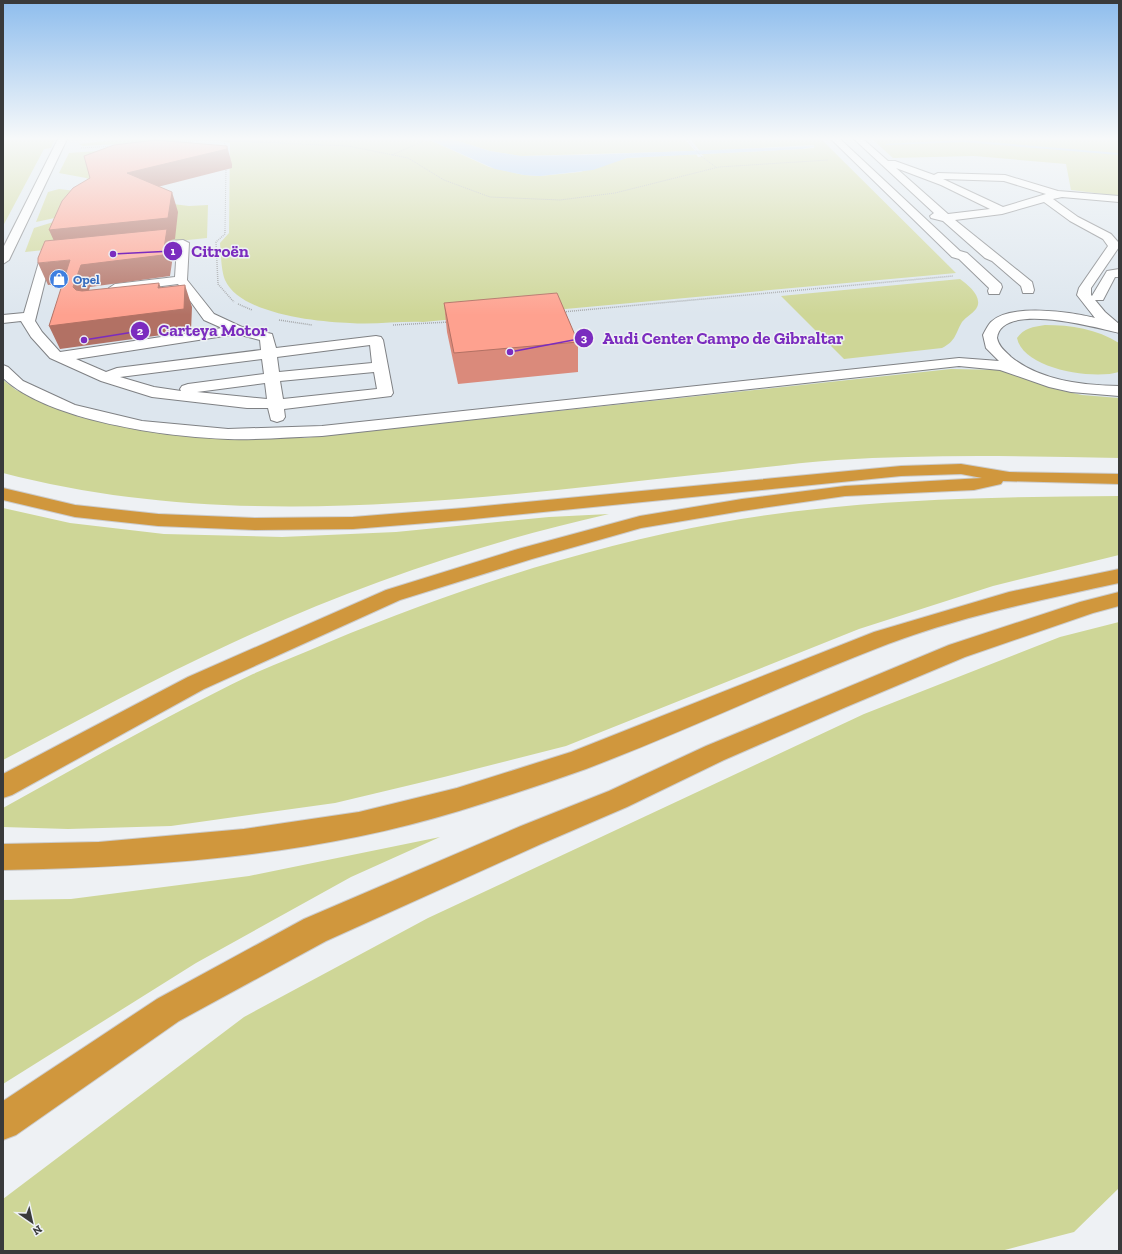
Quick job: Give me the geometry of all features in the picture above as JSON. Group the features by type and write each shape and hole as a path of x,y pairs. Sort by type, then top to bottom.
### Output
{"highway":[{"path":"3,494 75,510 158,520 255,524 353,523 464,514 901,470 961,469 1009,477 1119,479"},
{"path":"3,787 196,683 394,595 525,554 640,522 742,504 845,491 974,485 1009,477"},
{"path":"3,857 130,853 244,842 360,824 442,804 577,761 882,638 1009,599 1119,576"},
{"path":"3,1122 168,1010 315,930 531,834 618,799 816,709 957,651 1088,607 1119,599"}],"street":[{"path":"3,260 34,198"},
{"path":"897,198 956,254 963,256 996,287 1006,312 982,348 963,357 958,362"},
{"path":"923,198 943,218 989,255 988,258 1020,286 1028,290 1042,301 1082,319"},
{"path":"975,198 1002,211"},
{"path":"914,213 943,218 1002,211 1047,198"},
{"path":"1051,198 1050,202 1090,228 1098,230 1112,240 1114,246 1085,288 1084,295 1094,308 1115,323"},
{"path":"1086,198 1119,199"},
{"path":"129,248 183,243 181,280 192,296 201,305 209,318 237,330 267,338 276,404 278,432"},
{"path":"76,254 45,258 28,321 36,334 55,355 106,378 152,392 240,403 276,404 385,393 376,340 117,373 106,378"},
{"path":"956,254 954,257 1000,299"},
{"path":"1082,319 1094,308 1098,295 1111,274 1119,273"},
{"path":"103,290 181,280"},
{"path":"176,298 192,296"},
{"path":"1030,374 1004,358 991,342 995,329 1009,319 1035,315 1115,323"},
{"path":"3,319 29,316"},
{"path":"60,357 237,330"},
{"path":"3,370 18,384 70,409 142,426 228,434 330,430 958,362 1002,366 1066,386 1087,390 1119,391"},
{"path":"170,394 186,390 272,377 380,367"}],"path":[{"path":"225,198 224,234 216,242 218,284 232,302 252,310"},
{"path":"502,198 560,200 580,198"},
{"path":"560,312 973,275"},
{"path":"272,319 318,326"},
{"path":"391,325 450,322"}],"shaded area":[{"path":"3,198 1119,198 1119,423 370,479 3,412"}],"green space":[{"path":"3,198 18,198 3,226"},
{"path":"46,198 73,198 64,216 36,222"},
{"path":"229,198 880,198 956,273 423,322 368,324 319,321 300,318 281,314 246,301 233,292 224,276 220,243 229,233"},
{"path":"157,202 189,206 208,205 207,238 121,247 121,242 25,252 34,228 60,220"},
{"path":"960,279 977,296 978,305 976,309 962,322 955,337 950,343 942,348 844,359 781,296"},
{"path":"1045,325 1074,327 1093,331 1119,343 1119,372 1107,374 1077,373 1060,370 1032,358 1022,349 1017,338 1026,330"},
{"path":"951,369 1001,370 1023,376 1055,389 1082,395 1119,398 1119,458 943,456 837,460 528,493 352,505 264,506 177,502 90,491 3,473 3,380 16,390 79,417 134,429 191,435 304,438"},
{"path":"1119,496 1119,555 993,586 859,629 566,746 335,803 171,826 68,829 3,827 3,808 158,722 253,674 376,623 424,605 569,557 619,544 718,523 818,509 918,501 1019,497"},
{"path":"3,508 70,523 164,534 282,537 396,532 549,517 609,514 465,553 417,568 323,603 232,643 174,671 3,760"},
{"path":"1119,622 1119,1188 1074,1232 1001,1251 3,1251 3,1199 244,1017 428,918 864,714 1060,637"},
{"path":"440,837 351,877 196,963 3,1084 3,900 71,899 249,876"}],"building":[{"path":"65,198 171,198 168,218 49,230"},
{"path":"167,229 163,255 81,265 73,287 76,290 82,291 159,283 158,288 185,285 184,309 49,326 70,260 38,263 38,258 45,241"},
{"path":"557,293 578,342 454,353 444,303"}],"place":[{"name":"Citroën","path":"113,254"},
{"name":"Opel","path":"59,279"},
{"name":"Carteya Motor","path":"84,340"},
{"name":"Audi Center Campo de Gibraltar","path":"510,352"}]}
